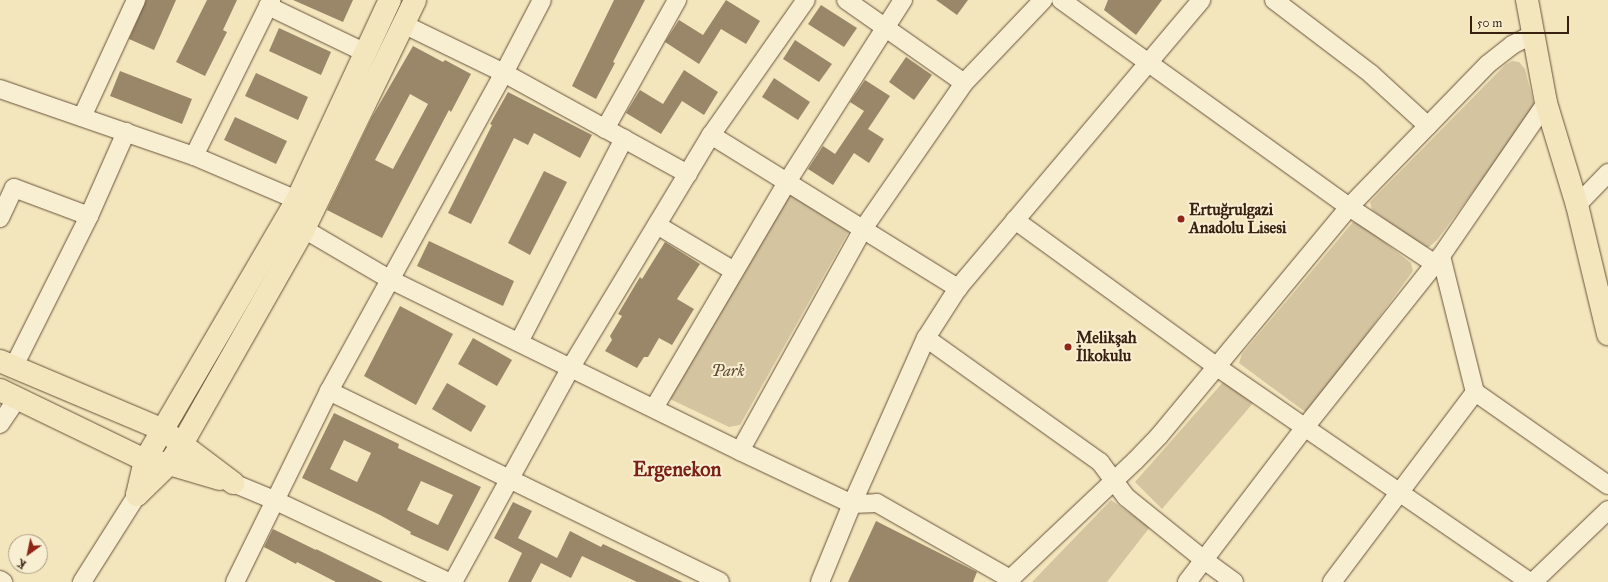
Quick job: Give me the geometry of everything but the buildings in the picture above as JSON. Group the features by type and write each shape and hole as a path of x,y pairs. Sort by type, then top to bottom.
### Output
{"main road":[{"path":"137,495 145,460 300,215 366,53 390,0"},
{"path":"137,495 169,464 182,444 300,215 415,0"},
{"path":"1527,0 1532,35 1546,103 1577,206 1608,334"},
{"path":"7,364 163,430 233,483"},
{"path":"9,394 145,460 169,464 233,483"}],"street":[{"path":"82,117 136,0"},
{"path":"235,582 328,391 391,280 504,73 542,0"},
{"path":"605,129 677,0"},
{"path":"453,582 571,367 711,135 806,0"},
{"path":"846,0 964,83"},
{"path":"654,408 787,182 904,0"},
{"path":"740,451 862,229 964,83 1043,0"},
{"path":"1061,0 1349,206 1438,260 1475,392 1608,485"},
{"path":"820,582 852,504 926,338 958,288 1147,62 1201,0"},
{"path":"1274,0 1371,74 1428,126"},
{"path":"194,156 270,3 366,53"},
{"path":"403,24 504,73 688,174"},
{"path":"0,89 194,156 300,215 391,280 740,451 852,504 877,503 1008,581 1159,436 1349,206 1488,64 1512,45 1532,35"},
{"path":"1187,582 1306,426 1438,260 1546,103"},
{"path":"7,364 89,216 126,132"},
{"path":"711,135 958,288"},
{"path":"519,342 624,139"},
{"path":"1577,206 1608,173"},
{"path":"0,218 14,188 89,216"},
{"path":"1015,220 1217,367 1306,426 1530,582"},
{"path":"657,225 734,272"},
{"path":"926,338 1100,462 1126,497 1204,560 1234,582"},
{"path":"328,391 720,582"},
{"path":"1332,582 1475,392"},
{"path":"0,424 9,394"},
{"path":"233,483 274,500 422,577 448,582"},
{"path":"82,582 137,495"},
{"path":"1533,582 1608,510"}],"green space":[{"path":"1512,61 1519,62 1525,69 1535,109 1437,240 1429,247 1425,247 1372,210 1370,202 1505,65"},
{"name":"Park","path":"789,193 850,229 740,425 729,427 670,399"},
{"path":"1353,222 1360,223 1411,263 1413,271 1308,414 1239,363 1242,354"},
{"path":"1224,381 1254,402 1162,509 1135,482"},
{"path":"1111,500 1150,527 1107,582 1032,582"}],"place":[{"name":"Ertuğrulgazi Anadolu Lisesi","path":"1181,219"},
{"name":"Melikşah İlkokulu","path":"1068,347"}],"district":[{"name":"Ergenekon","path":"677,469"}]}
